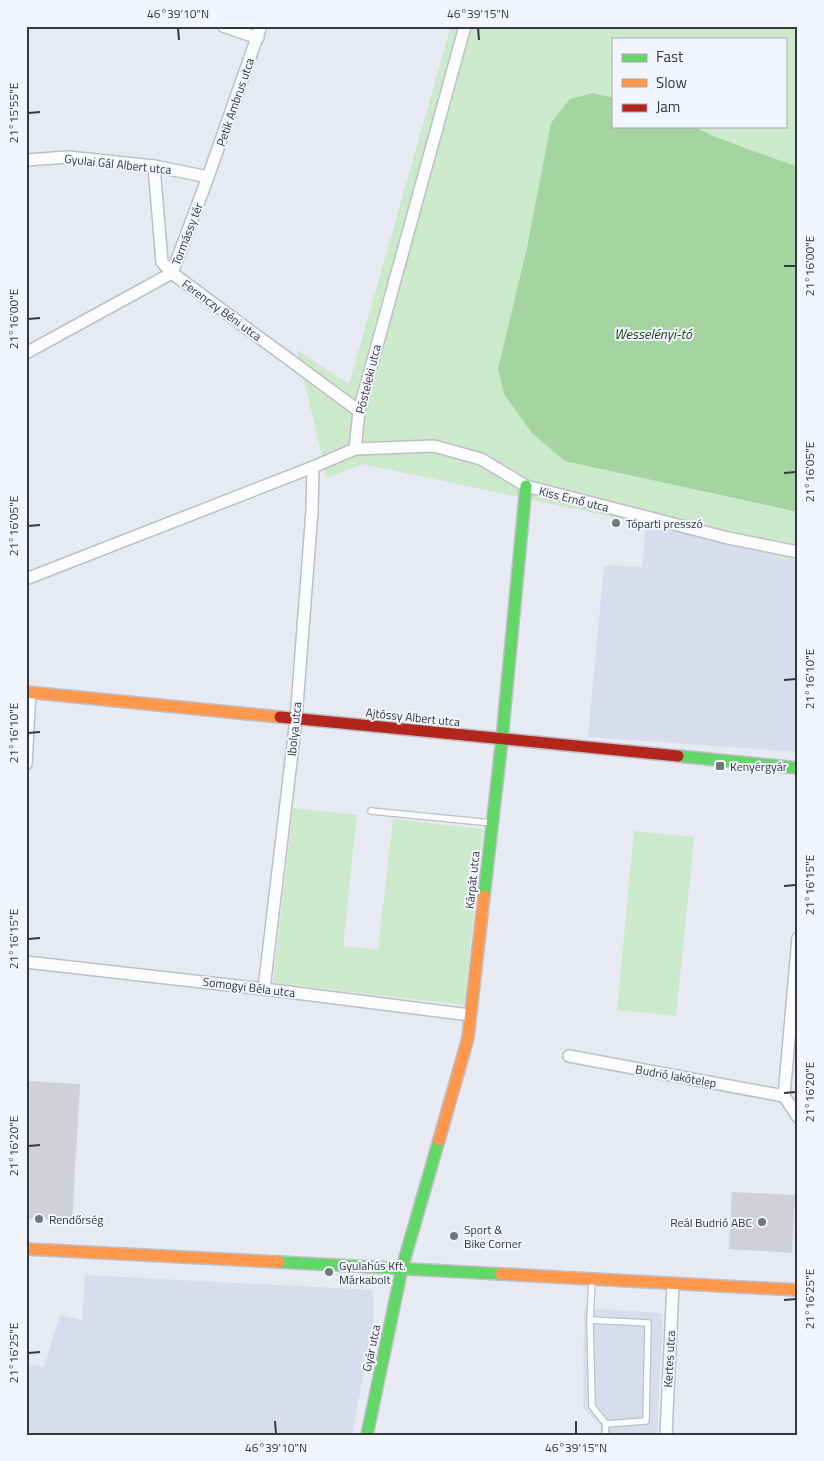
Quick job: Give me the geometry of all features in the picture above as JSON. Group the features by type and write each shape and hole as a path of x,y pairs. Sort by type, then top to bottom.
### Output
{"street":[{"path":"223,26 259,32"},
{"name":"Pósteleki utca","path":"355,449 359,411 465,26"},
{"name":"Petik Ambrus utca","path":"208,177 259,32"},
{"name":"Gyulai Gál Albert utca","path":"26,160 68,157 154,166 208,177"},
{"name":"Tormássy tér","path":"154,166 162,262 172,273 208,177"},
{"name":"Ferenczy Béni utca","path":"26,353 172,273 359,411"},
{"name":"Kiss Ernő utca","path":"355,449 434,446 481,459 526,486 728,538 798,552"},
{"path":"26,579 355,449"},
{"name":"Ibolya utca","path":"264,989 296,719 312,510 313,467"},
{"name":"Kárpát utca","path":"402,1268 468,1038 502,739 526,486"},
{"path":"26,764 28,692"},
{"name":"Ajtóssy Albert utca","path":"28,692 798,768"},
{"path":"798,938 784,1096 798,1117"},
{"name":"Somogyi Béla utca","path":"26,962 470,1015"},
{"name":"Budrió lakótelep","path":"569,1056 784,1096"},
{"path":"26,1249 798,1290"},
{"name":"Gyár utca","path":"367,1435 402,1268"},
{"name":"Kertes utca","path":"666,1435 672,1284"}],"lane":[{"path":"371,811 492,822"},
{"path":"592,1279 590,1320 592,1406 606,1424 605,1435"},
{"path":"590,1320 648,1323 646,1421 606,1424"}],"shaded area":[{"path":"451,26 798,26 798,562 646,524 363,464 327,478 297,350 349,384"},
{"path":"646,524 798,562 798,752 588,737 604,565 642,567"},
{"path":"293,808 357,815 343,946 378,950 393,819 483,829 464,1005 273,983"},
{"path":"634,831 694,837 676,1016 617,1010"},
{"path":"85,1275 373,1290 374,1319 352,1435 26,1435 26,1363 44,1367 60,1315 82,1320"},
{"path":"584,1308 663,1313 657,1435 600,1435 601,1426 583,1408"}],"water":[{"name":"Wesselényi-tó","path":"593,93 612,98 612,128 697,128 715,137 798,167 798,512 565,461 532,433 504,394 498,369 527,248 551,123 570,99"}],"building":[{"path":"26,1081 80,1084 72,1221 26,1218"},
{"name":"Reál Budrió ABC","path":"732,1192 795,1195 792,1253 729,1249"}],"traffic: fast":[{"path":"484,896 502,739 526,486"},
{"path":"678,756 798,768"},
{"path":"367,1435 402,1268 439,1140"},
{"path":"279,1262 501,1274"}],"traffic: slow":[{"path":"26,692 280,717"},
{"path":"439,1140 468,1038 484,896"},
{"path":"26,1249 279,1262"},
{"path":"501,1274 798,1290"}],"traffic: jam":[{"path":"280,717 678,756"}],"place":[{"name":"Tóparti presszó","path":"616,523"},
{"name":"Kenyérgyár","path":"720,766"},
{"name":"Rendőrség","path":"39,1219"},
{"name":"Reál Budrió ABC","path":"762,1222"},
{"name":"Sport & Bike Corner","path":"454,1236"},
{"name":"Gyulahús Kft. Márkabolt","path":"329,1272"}]}
